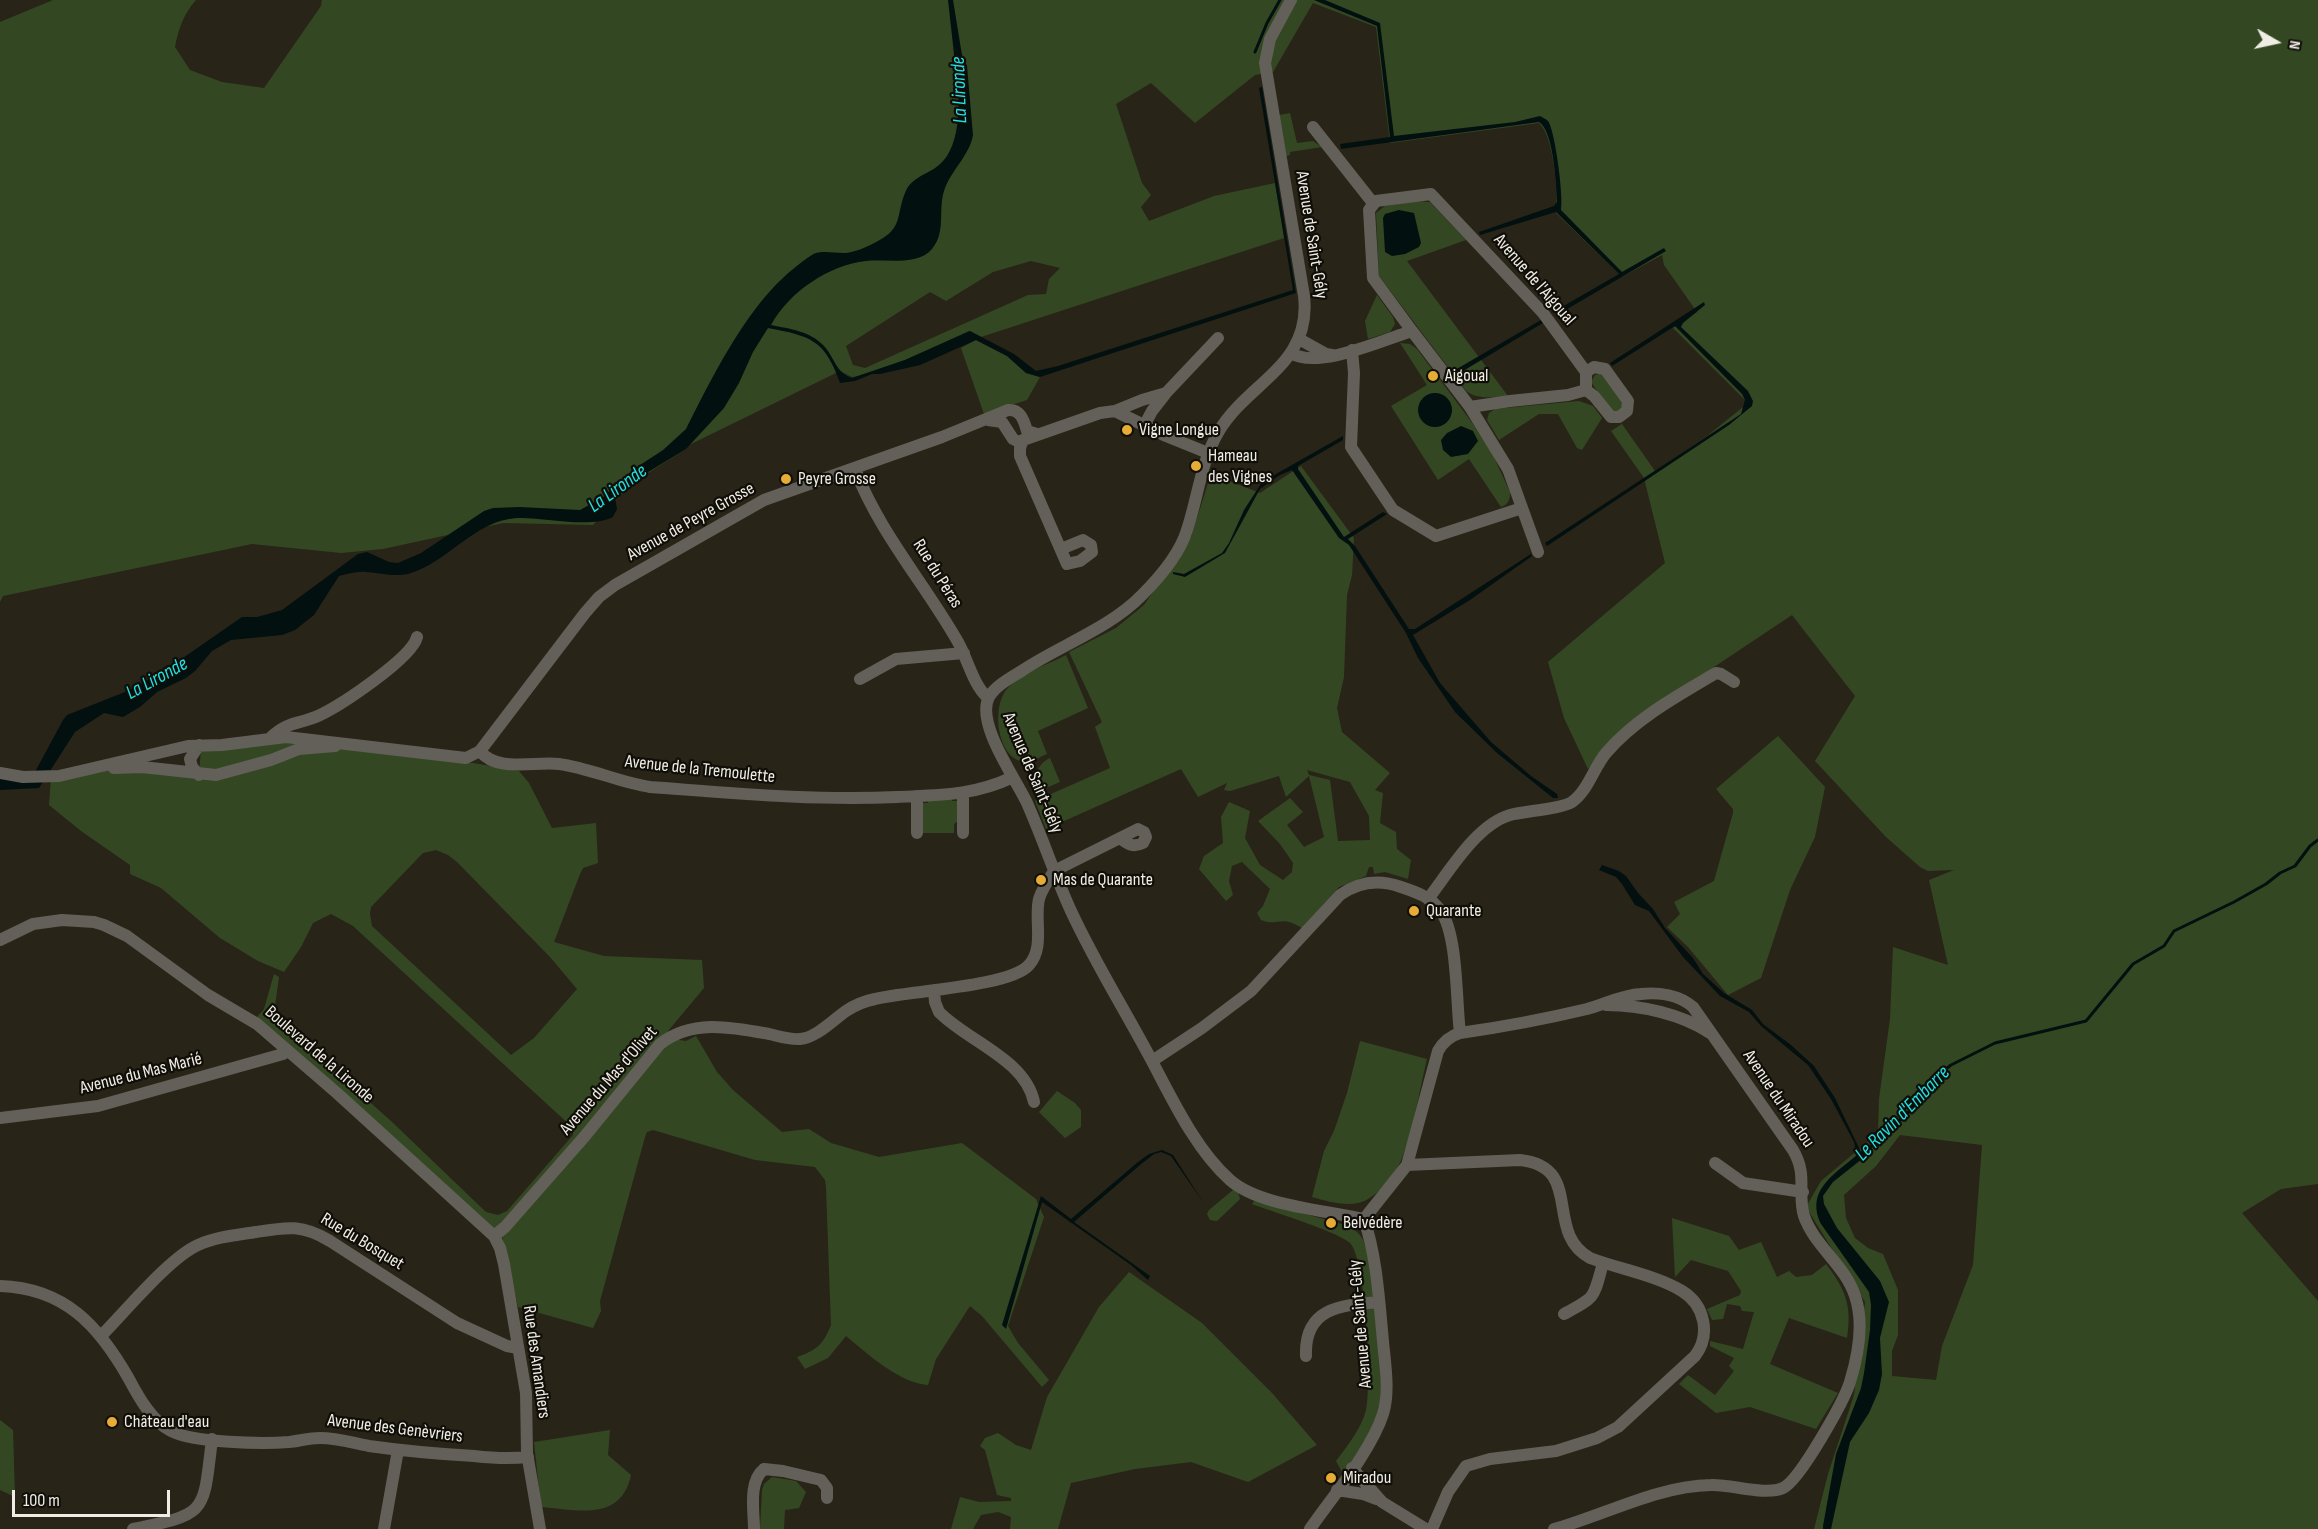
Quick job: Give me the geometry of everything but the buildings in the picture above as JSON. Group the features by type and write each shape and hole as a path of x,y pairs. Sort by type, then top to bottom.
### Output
{"street":[{"name":"Avenue de Saint-Gély","path":"1291,0 1270,39 1264,63 1304,296 1305,321 1299,339 1290,353 1223,425 1208,453 1184,537 1142,595 1094,630 1007,680 988,698 988,720 996,745 1029,807 1072,913 1152,1061 1211,1160 1232,1182 1253,1195 1364,1219 1371,1240 1379,1302 1385,1405 1377,1429 1310,1529"},
{"path":"1312,127 1373,203 1369,221 1373,278 1470,407 1508,469 1538,552"},
{"name":"Avenue de l'Aigoual","path":"1373,203 1379,200 1424,194 1434,196 1543,313 1586,372"},
{"path":"1290,353 1302,358 1319,359 1412,331"},
{"path":"1144,426 1166,393 1218,338"},
{"path":"1299,339 1326,354 1334,355"},
{"path":"1352,350 1354,373 1351,447 1393,510 1436,536 1522,508"},
{"path":"1594,367 1605,369 1628,401 1627,411 1617,418 1611,417 1586,390 1586,372 1594,367"},
{"path":"1470,407 1510,400 1568,395 1586,390"},
{"path":"1061,549 1020,456 1023,440 1166,393"},
{"path":"1021,443 1013,439 1002,422 1008,411 1017,412 1027,430 1037,434"},
{"name":"Avenue de Peyre Grosse","path":"480,751 585,613 599,597 615,585 751,507 1008,411"},
{"path":"1115,411 1208,453"},
{"name":"Avenue de Peyre Grosse","path":"987,420 1002,422"},
{"name":"Rue du Péras","path":"855,469 870,502 964,653 981,690 988,698"},
{"path":"270,738 286,725 318,716 355,693 407,653 416,642 417,637"},
{"path":"860,679 896,659 964,653"},
{"path":"1428,899 1473,840 1491,826 1509,816 1570,804 1580,794 1604,755 1630,728 1716,674 1721,674 1734,682"},
{"path":"0,773 23,777 51,777 175,749 270,738 305,737 466,758 480,751"},
{"path":"199,745 190,759 192,767 199,775"},
{"path":"86,769 142,767 199,775 216,775 271,760 299,749 353,745"},
{"name":"Avenue de la Tremoulette","path":"480,751 490,760 500,763 549,763 569,766 627,783 650,787 831,799 963,793 995,786 1012,777"},
{"path":"963,793 963,833"},
{"path":"916,796 917,833"},
{"path":"1054,871 1120,838"},
{"name":"Avenue du Mas d'Olivet","path":"494,1236 505,1227 585,1136 660,1044 670,1036 694,1028 717,1027 802,1039 847,1010 868,1001 990,981 1019,972 1030,964 1037,942 1039,900 1054,871"},
{"path":"1152,1061 1202,1028 1251,991 1330,904 1351,887 1372,882 1388,883 1428,899 1440,909 1448,925 1460,1033 1453,1035 1442,1044 1438,1051 1407,1165 1364,1219"},
{"name":"Boulevard de la Lironde","path":"0,940 27,926 50,921 84,920 104,925 140,944 208,995 257,1024 494,1236"},
{"path":"933,990 934,1002 939,1012 1012,1067 1024,1080 1034,1102"},
{"name":"Avenue du Miradou","path":"1460,1033 1503,1027 1602,1005 1639,994 1679,998 1693,1007 1793,1150 1801,1166 1804,1217 1818,1240 1844,1273 1855,1294 1859,1316 1854,1362 1846,1392 1809,1460 1795,1479 1779,1490 1721,1485 1686,1488 1554,1529"},
{"name":"Avenue du Miradou","path":"1602,1005 1621,1006 1665,1015 1694,1024 1714,1035"},
{"name":"Avenue du Mas Marié","path":"0,1118 98,1106 283,1054 287,1050"},
{"path":"1407,1165 1520,1160 1534,1161 1544,1166 1552,1173 1558,1185 1563,1217 1573,1243 1584,1254 1603,1263 1682,1291 1699,1311 1705,1327 1700,1349 1618,1426 1597,1438 1556,1451 1490,1459 1466,1466 1448,1492 1432,1529"},
{"path":"1715,1162 1743,1183 1803,1192"},
{"name":"Rue du Bosquet","path":"101,1336 157,1278 192,1248 226,1237 297,1227 313,1231 330,1240 458,1323 507,1346 518,1348"},
{"name":"Rue des Amandiers","path":"494,1236 504,1264 526,1393 528,1457 540,1529"},
{"path":"1564,1314 1594,1296 1603,1263"},
{"name":"Avenue des Genèvriers","path":"0,1286 29,1289 54,1298 76,1311 101,1336 147,1409 174,1433 212,1439 268,1442 329,1438 399,1450 502,1458 528,1457"},
{"path":"1306,1356 1312,1328 1325,1312 1342,1306 1379,1302"},
{"path":"133,1529 188,1516 197,1508 204,1497 212,1439"},
{"path":"384,1529 399,1450"},
{"path":"1352,1468 1382,1502"},
{"path":"754,1529 755,1484 764,1469 821,1480 827,1488 828,1498"},
{"path":"1336,1490 1362,1494 1382,1502 1426,1529"}],"green space":[{"path":"53,0 196,0 182,22 175,47 190,70 222,82 264,88 321,6 322,0 2318,0 2318,1184 2281,1189 2242,1213 2318,1301 2318,1529 1814,1529 1828,1474 1854,1395 1865,1302 1806,1207 1821,1181 1878,1133 1879,1099 1890,1019 1893,947 1948,965 1929,880 1954,870 1928,871 1920,867 1886,837 1815,761 1855,696 1792,615 1705,673 1588,769 1564,718 1548,662 1665,563 1644,478 1611,431 1622,424 1655,471 1707,436 1748,403 1673,328 1697,312 1664,265 1662,255 1622,277 1556,213 1551,152 1544,130 1539,123 1390,143 1376,27 1313,3 1273,72 1255,75 1195,123 1151,83 1116,104 1142,183 1151,195 1141,207 1149,221 1214,196 1275,183 1284,238 981,337 969,331 905,360 858,376 852,377 840,371 687,446 686,449 632,483 593,525 503,523 383,549 341,553 252,544 3,596 0,602 0,22","holes":["1031,261 1060,268 1049,279 1046,294 1028,295 865,368 853,365 846,346 930,292 946,301 993,272","1900,1135 1982,1145 1973,1265 1942,1346 1936,1380 1892,1376 1892,1351 1898,1335 1898,1290 1883,1254 1868,1248 1855,1238 1846,1218 1844,1195 1876,1166"]},
{"path":"1290,113 1297,143 1313,141 1322,147 1290,152 1290,155 1286,156 1279,115"},
{"path":"1417,201 1430,202 1466,240 1407,261 1508,396 1481,397 1466,391 1379,276 1376,213 1385,206"},
{"path":"1377,295 1393,317 1395,324 1390,332 1368,339 1365,321"},
{"path":"976,340 1007,356 1026,373 1040,377 1027,400 984,414 961,348"},
{"path":"1400,343 1410,344 1417,349 1492,453 1510,492 1510,497 1504,506 1501,507 1469,459 1438,480 1391,406 1427,385"},
{"path":"1603,373 1624,405 1620,411 1613,412 1609,408 1591,382 1595,375"},
{"path":"1579,401 1593,406 1602,418 1582,450 1577,448 1558,414 1539,414 1499,440 1487,420 1489,413 1495,409"},
{"path":"1301,466 1354,538 1352,575 1347,595 1344,677 1337,708 1342,732 1390,773 1375,790 1383,793 1380,823 1396,832 1397,849 1411,860 1408,879 1385,872 1374,874 1373,867 1369,867 1366,876 1339,887 1302,928 1284,921 1261,920 1257,913 1263,906 1270,889 1242,862 1232,866 1229,881 1233,895 1226,901 1199,869 1204,856 1223,843 1221,817 1229,802 1250,811 1245,838 1260,865 1283,880 1292,872 1293,863 1280,844 1258,821 1290,798 1303,812 1287,825 1304,847 1324,837 1309,776 1286,797 1279,776 1230,791 1224,790 1227,783 1198,797 1181,769 1046,829 1035,801 1110,768 1095,727 1102,722 1069,652 1116,628 1144,605 1191,537 1211,474 1260,493","holes":["1307,770 1350,782 1369,816 1370,840 1338,841 1330,780 1309,775"]},
{"path":"1066,655 1088,708 1038,731 1047,754 1029,762 1016,759 1003,743 1000,732 998,720 1002,697 1007,689 1020,678"},
{"path":"287,733 305,733 342,749 473,763 519,771 529,783 552,828 596,823 598,863 583,868 554,942 604,956 702,960 704,988 597,1116 496,1228 491,1228 257,1017 264,1009 274,974 279,977 274,1013 288,1029 391,1121 486,1212 498,1215 507,1211 573,1135 572,1127 353,926 331,914 313,923 301,947 284,972 258,961 220,938 161,888 130,874 130,865 81,831 49,805 51,777 86,769 199,774 201,749","holes":["436,850 448,855 550,957 577,989 534,1038 511,1055 372,926 371,907 423,853"]},
{"path":"1778,736 1825,787 1815,837 1790,890 1761,978 1728,995 1688,947 1667,927 1680,914 1674,902 1714,881 1733,813 1733,809 1716,789"},
{"path":"1050,758 1060,782 1034,793 1035,777 1039,768"},
{"path":"952,798 952,801 958,801 958,821 954,824 954,833 923,833 922,803 928,803 928,800"},
{"path":"696,1036 717,1072 733,1090 782,1132 809,1129 831,1143 879,1157 962,1143 1036,1199 1044,1217 1008,1326 1018,1343 1049,1380 1042,1387 982,1316 970,1306 936,1359 928,1385 906,1379 895,1373 846,1336 828,1358 805,1369 797,1357 819,1346 831,1325 825,1180 815,1167 755,1160 653,1130 647,1132 645,1137 600,1301 601,1311 593,1328 518,1307 502,1236 643,1067 673,1039 686,1041"},
{"path":"1360,1041 1427,1059 1410,1134 1395,1172 1378,1192 1365,1201 1352,1204 1340,1203 1312,1197 1324,1151 1334,1131 1347,1093"},
{"path":"1057,1091 1081,1110 1081,1127 1065,1138 1039,1112"},
{"path":"1233,1190 1238,1192 1240,1199 1217,1221 1210,1220 1207,1214 1209,1210"},
{"path":"1255,1200 1349,1226 1362,1238 1371,1271 1378,1323 1381,1397 1373,1428 1343,1474 1336,1461 1361,1424 1368,1397 1368,1351 1364,1297 1356,1254 1350,1243 1343,1238 1252,1204"},
{"path":"1672,1218 1729,1236 1739,1250 1761,1242 1777,1277 1789,1271 1796,1277 1812,1275 1826,1264 1833,1273 1843,1290 1848,1307 1847,1338 1789,1318 1770,1364 1838,1393 1816,1429 1750,1407 1716,1413 1679,1384 1688,1375 1715,1395 1734,1371 1729,1366 1734,1358 1710,1346 1710,1341 1743,1349 1754,1312 1742,1311 1740,1306 1727,1304 1723,1319 1712,1320 1707,1309 1740,1295 1741,1291 1728,1271 1691,1260 1675,1277"},
{"path":"1129,1272 1202,1323 1272,1393 1317,1445 1248,1482 1191,1462 1135,1469 1071,1483 1058,1529 1010,1529 1011,1517 998,1512 981,1515 973,1529 951,1529 960,1497 979,1502 1011,1501 1011,1498 997,1495 985,1450 980,1446 985,1438 998,1433 1016,1445 1031,1450 1047,1397 1099,1307"},
{"path":"0,1420 13,1430 15,1497 0,1490"},
{"path":"610,1430 608,1455 631,1475 626,1490 618,1500 608,1507 596,1510 541,1507 534,1442"},
{"path":"772,1477 796,1481 806,1492 799,1508 785,1510 784,1529 760,1529 762,1490 764,1484"}],"water":[{"name":"La Lironde","path":"948,0 953,0 962,55 967,66 973,135 968,149 945,188 937,242 932,249 919,258 901,261 866,261 824,274 799,291 771,325 799,331 812,337 824,346 842,372 852,378 905,360 970,331 1014,354 1036,371 1058,366 1293,290 1259,88 1262,87 1296,293 1040,377 1026,373 1007,356 976,340 920,365 840,383 828,357 814,342 795,334 768,328 724,408 686,449 625,486 615,497 617,509 613,517 592,522 528,518 501,521 487,526 422,569 408,574 363,572 339,576 314,615 295,630 282,635 231,640 212,651 186,678 157,692 140,707 123,717 104,713 75,732 39,788 0,790 0,779 35,772 67,715 130,690 167,669 242,617 257,617 282,610 358,554 367,552 389,562 398,563 421,553 484,511 493,508 580,510 602,498 634,469 663,450 686,429 729,348 769,292 790,271 813,254 852,252 886,236 898,220 902,201 911,183 939,165 947,156 956,132 958,118 956,66 964,65 955,63"},
{"path":"1314,0 1325,0 1380,23 1394,136 1515,122 1540,116 1548,121 1551,127 1560,179 1561,210 1622,272 1664,248 1666,251 1557,315 1555,311 1619,274 1556,212 1480,235 1479,232 1554,206 1557,202 1551,147 1544,128 1539,122 1341,149 1340,144 1390,137 1377,26"},
{"path":"1399,210 1414,213 1421,243 1419,247 1405,254 1392,256 1385,252 1383,218 1385,214"},
{"path":"1704,302 1705,305 1681,327 1748,391 1753,401 1752,406 1729,425 1547,546 1545,543 1741,414 1745,400 1742,394 1675,326 1612,366 1610,363"},
{"path":"1541,320 1543,323 1458,374 1455,370"},
{"path":"1435,393 1447,398 1452,410 1447,422 1435,427 1423,422 1418,410 1423,398"},
{"path":"1461,426 1473,431 1478,441 1468,454 1451,457 1443,450 1441,440 1447,433"},
{"path":"1343,436 1343,440 1298,466 1298,469 1344,537 1383,512 1387,514 1348,539 1355,546 1409,629 1415,629 1531,554 1532,556 1470,600 1413,635 1440,683 1491,742 1531,776 1557,794 1558,798 1553,798 1497,753 1455,712 1418,658 1406,633 1349,545 1339,538 1292,470 1280,475 1260,489 1225,553 1185,577 1173,574 1173,572 1184,574 1222,553 1244,510 1262,482"},
{"path":"1602,865 1626,876 1653,909 1665,928 1693,958 1703,974 1724,993 1752,1010 1763,1024 1814,1066 1835,1098 1861,1152 1863,1150 1867,1155 1833,1182 1823,1196 1824,1204 1837,1228 1880,1281 1889,1302 1880,1338 1882,1374 1879,1390 1869,1413 1850,1442 1831,1529 1823,1529 1823,1526 1836,1454 1861,1388 1870,1330 1871,1305 1869,1292 1821,1224 1817,1202 1825,1184 1857,1155 1854,1142 1831,1099 1808,1065 1761,1026 1749,1012 1720,996 1683,957 1649,911 1635,905 1616,877 1599,870"},
{"path":"1162,1150 1173,1155 1203,1202 1171,1156 1161,1152 1154,1154 1140,1165 1074,1222 1150,1276 1148,1280 1131,1265 1042,1202 1006,1329 1002,1325 1041,1196 1071,1219 1138,1162 1149,1154"}],"waterway":[{"path":"1255,52 1280,0"},
{"name":"Le Ravin d'Embarre","path":"1864,1153 1911,1110 1926,1085 1951,1065 1995,1043 2086,1021 2133,964 2164,946 2174,931 2234,902 2295,866 2310,846 2318,840"}],"place":[{"name":"Aigoual","path":"1433,376"},
{"name":"Vigne Longue","path":"1127,430"},
{"name":"Hameau des Vignes","path":"1196,466"},
{"name":"Peyre Grosse","path":"786,479"},
{"name":"Mas de Quarante","path":"1041,880"},
{"name":"Quarante","path":"1414,911"},
{"name":"Belvédère","path":"1331,1223"},
{"name":"Château d'eau","path":"112,1422"},
{"name":"Miradou","path":"1331,1478"}]}
